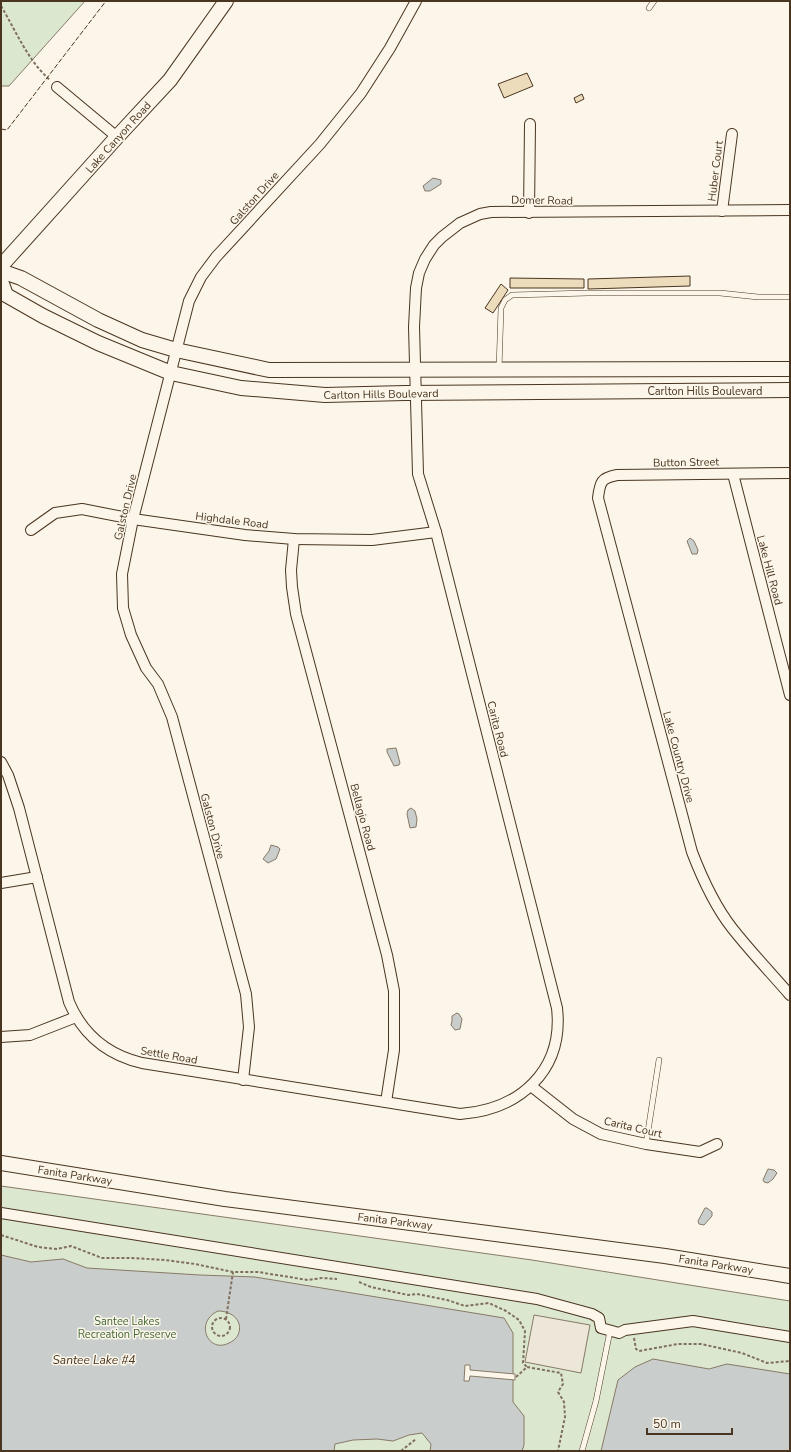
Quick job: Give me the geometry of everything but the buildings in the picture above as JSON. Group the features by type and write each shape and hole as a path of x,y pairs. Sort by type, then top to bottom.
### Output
{"street":[{"name":"Lake Canyon Road","path":"1,266 170,80 226,1"},
{"name":"Galston Drive","path":"242,1080 249,1027 246,994 172,718 158,684 146,668 131,635 123,608 122,574 133,518 189,301 201,277 216,257 320,144 356,100 390,48 416,1"},
{"path":"57,86 117,137"},
{"path":"529,212 530,124"},
{"name":"Huber Court","path":"722,211 732,134"},
{"name":"Domer Road","path":"416,370 414,327 416,288 420,273 425,259 434,245 450,229 464,220 480,214 502,211 790,210"},
{"name":"Carlton Hills Boulevard","path":"1,271 21,278 98,320 142,340 176,350 269,370 790,369"},
{"name":"Carlton Hills Boulevard","path":"1,281 6,295 43,316 98,343 171,373 241,388 318,394 790,390"},
{"name":"Carita Road","path":"416,370 418,474 436,532 557,1008 558,1030 553,1054 543,1072 531,1086"},
{"name":"Button Street","path":"598,498 600,484 606,477 617,475 790,473"},
{"name":"Lake Hill Road","path":"733,474 790,695"},
{"name":"Lake Country Drive","path":"598,498 694,857 701,876 714,902 732,928 790,995"},
{"name":"Highdale Road","path":"31,530 55,513 82,509 245,535 294,539 372,540 436,532"},
{"name":"Bellagio Road","path":"294,539 291,570 296,614 387,955 394,991 394,1050 386,1102"},
{"name":"Settle Road","path":"1,762 8,775 19,808 69,1002 76,1016 90,1036 108,1051 130,1061 460,1114 493,1108 513,1099 531,1086"},
{"path":"1,883 38,877"},
{"path":"1,1037 30,1035 76,1016"},
{"name":"Carita Court","path":"531,1086 573,1119 601,1134 646,1144 700,1152 717,1144"},
{"name":"Fanita Parkway","path":"1,1163 225,1199 665,1256 790,1276"},
{"path":"1,1212 537,1299 592,1314 599,1318 601,1328 619,1333 631,1329 693,1321 790,1337"}],"lane":[{"path":"649,8 654,1"},
{"path":"499,370 501,308 505,300 512,295 588,293 720,293 758,297 790,297"},
{"path":"646,1144 659,1060"},
{"path":"582,1451 596,1401 610,1331"}],"path":[{"path":"1,6 32,59 44,75 57,86"},
{"path":"1,1236 38,1247 57,1249 71,1246 102,1258 165,1260 195,1264 233,1272 258,1272 308,1280 322,1278 337,1279"},
{"path":"226,1319 221,1318 214,1321 212,1327 215,1333 222,1336 228,1333 230,1326 226,1319 233,1272"},
{"path":"358,1282 371,1287 408,1295 417,1294 447,1300 465,1306 489,1303 506,1311 519,1320 525,1331 523,1363 527,1367 561,1373 563,1384 558,1392 564,1402 565,1417 558,1451"},
{"path":"631,1329 636,1349 639,1351 678,1344 701,1344 742,1352 767,1364 790,1361"},
{"path":"516,1377 527,1367"},
{"path":"401,1451 416,1439"}],"green space":[{"path":"1,1 85,1 9,86 1,86"},
{"name":"Santee Lakes Recreation Preserve","path":"1,1186 532,1260 790,1301 790,1451 1,1451"}],"shaded area":[{"path":"534,1315 590,1325 581,1373 525,1362"}],"water":[{"path":"433,178 441,180 441,184 430,191 425,191 423,186"},
{"path":"690,538 694,541 698,550 697,554 692,554 687,541"},
{"path":"396,748 400,763 399,765 394,766 387,749"},
{"path":"411,808 415,811 417,819 416,827 410,828 407,814 408,810"},
{"path":"271,845 280,849 276,859 268,863 263,859 269,851"},
{"path":"457,1013 462,1019 460,1029 455,1030 451,1025 452,1016"},
{"path":"768,1169 774,1170 777,1173 768,1183 764,1182 763,1180"},
{"path":"705,1208 712,1212 712,1216 704,1225 699,1224 698,1221"},
{"name":"Santee Lake #4","path":"1,1255 31,1262 63,1259 87,1268 255,1277 504,1318 513,1333 513,1402 524,1416 524,1445 522,1451 430,1451 431,1444 422,1433 409,1435 393,1441 377,1439 353,1440 335,1444 334,1451 1,1451","holes":["218,1311 223,1311 236,1318 238,1321 239,1330 238,1335 234,1340 222,1345 215,1344 210,1341 205,1329 211,1316"]},
{"path":"653,1359 709,1369 727,1364 790,1374 790,1451 601,1451 618,1380 635,1367"}],"pier":[{"path":"465,1365 470,1365 470,1370 515,1374 515,1380 470,1376 469,1381 464,1381"}],"fence":[{"path":"1,129 7,130 106,1"}]}
